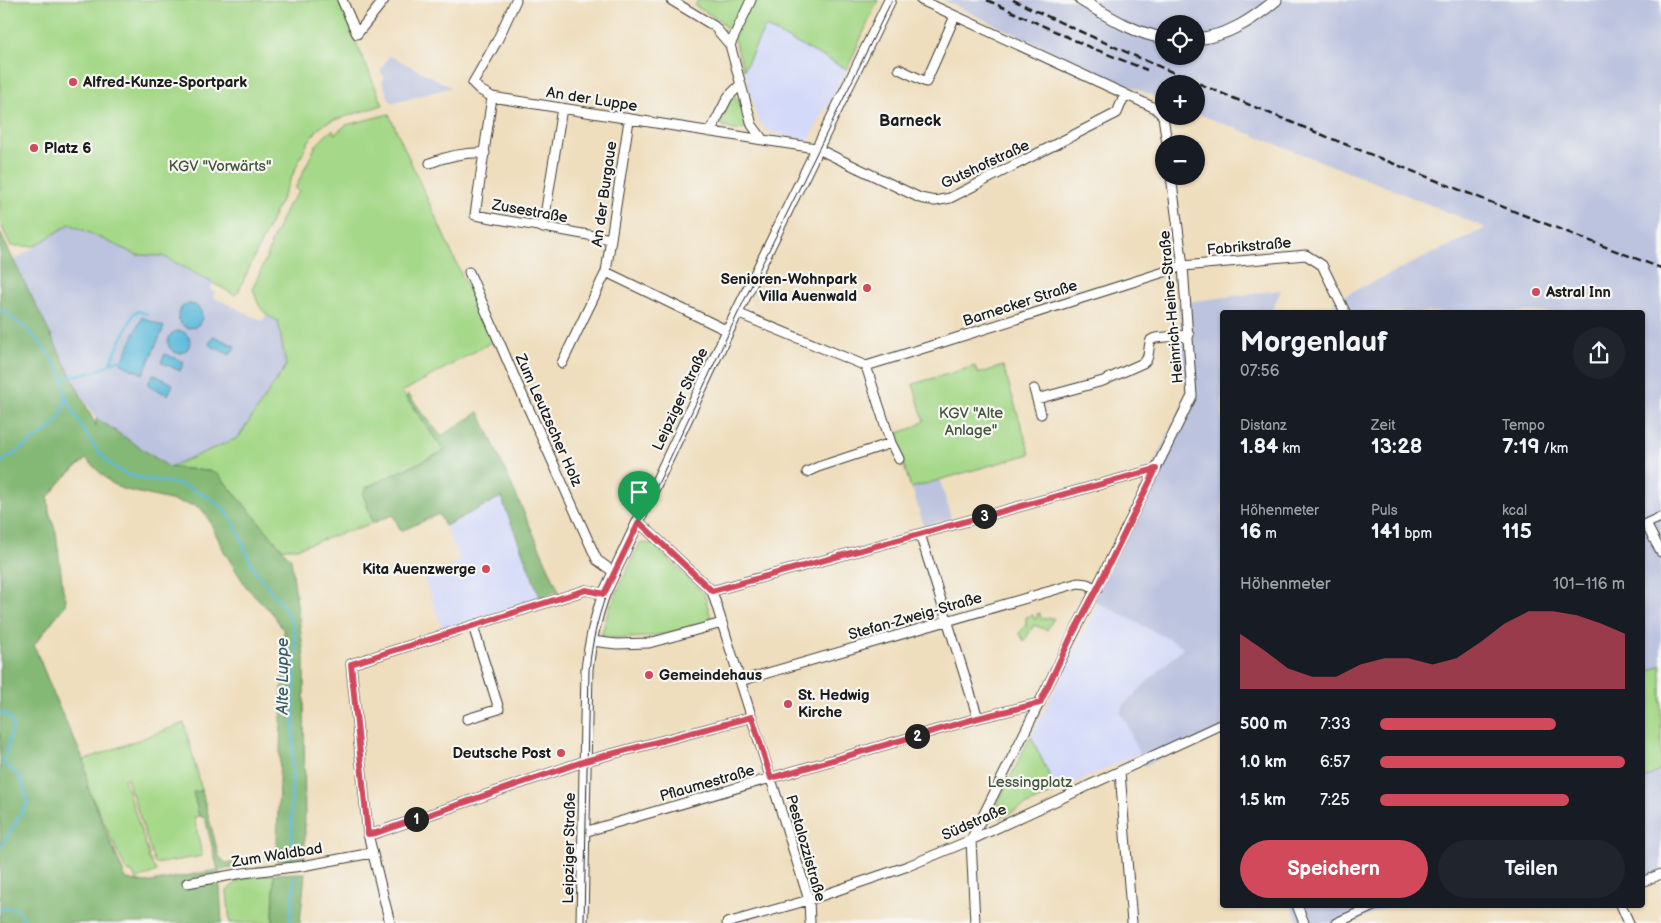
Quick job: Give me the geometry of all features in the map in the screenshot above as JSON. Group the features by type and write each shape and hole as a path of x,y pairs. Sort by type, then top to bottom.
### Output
{"street":[{"path":"342,0 357,34 384,0"},
{"name":"An der Luppe","path":"516,0 497,41 473,83 480,90 492,96 629,120 763,140"},
{"path":"671,0 714,26 730,45 752,125 763,140"},
{"path":"730,45 751,0"},
{"name":"Leipziger Straße","path":"582,923 587,669 597,614 604,594 728,331 890,0"},
{"path":"921,0 1155,108 1163,116 1166,135"},
{"path":"1081,0 1130,28 1155,36"},
{"path":"1205,38 1237,28 1276,0"},
{"path":"900,69 926,82 955,16"},
{"path":"710,132 728,96 740,85"},
{"name":"Gutshofstraße","path":"763,140 816,148 920,198 935,201 950,198 1117,113 1125,94"},
{"name":"Zusestraße","path":"492,96 475,215 611,240"},
{"path":"543,228 562,108"},
{"name":"An der Burgaue","path":"562,363 606,272 629,120"},
{"path":"430,163 452,155 469,152 485,153"},
{"name":"Heinrich-Heine-Straße","path":"975,923 971,840 1192,396 1183,266 1172,185"},
{"name":"Fabrikstraße","path":"1183,266 1306,255 1322,265 1344,310"},
{"name":"Barnecker Straße","path":"866,366 1183,266"},
{"name":"Zum Leutzscher Holz","path":"469,272 597,560 615,572"},
{"path":"606,272 728,331"},
{"path":"737,313 866,366 891,443 899,459"},
{"path":"1037,399 1103,380 1143,363 1147,360 1151,340 1155,338 1189,335"},
{"path":"1034,389 1041,414"},
{"path":"807,472 891,443"},
{"path":"712,591 1156,469"},
{"path":"1645,525 1661,517"},
{"name":"Pestalozzistraße","path":"639,522 712,591 809,900 810,923"},
{"path":"1645,527 1661,552"},
{"path":"920,534 978,718"},
{"name":"Stefan-Zweig-Straße","path":"740,681 1078,583 1087,584 1097,589"},
{"path":"390,923 368,834 351,664 586,590 604,594"},
{"path":"591,640 617,644 649,643 722,623"},
{"path":"467,719 499,709 473,626"},
{"name":"Pflaumestraße","path":"584,832 978,718 1040,703"},
{"path":"368,834 385,830 585,761 752,717"},
{"name":"Südstraße","path":"727,923 809,900 908,866 971,840 1220,725"},
{"path":"1120,772 1132,923"},
{"name":"Zum Waldbad","path":"187,883 242,873 302,866 372,853"},
{"path":"1645,881 1661,874"},
{"path":"1298,908 1304,923"},
{"path":"1336,923 1369,908"},
{"path":"1622,908 1629,923"}],"shaded area":[{"path":"943,0 1661,0 1661,672 1645,679 1645,310 1338,310 1333,301 1486,228 1205,116 1205,75 1155,75 1155,96 1099,74"},
{"path":"765,27 847,69 809,140 781,135 765,129 757,117 744,70"},
{"path":"389,56 451,87 394,103 390,101 382,81 384,77 380,71"},
{"path":"70,224 143,256 163,256 213,283 210,289 215,292 213,297 263,321 266,315 278,321 286,366 238,438 169,467 96,418 79,391 14,260"},
{"path":"1281,290 1272,310 1220,310 1220,731 1144,766 1126,722 1120,713 1123,705 1184,647 1091,599 1186,396 1179,303"},
{"path":"940,480 951,518 924,526 912,488"},
{"name":"Kita Auenzwerge","path":"501,496 540,597 443,630 424,578 460,561 445,526"},
{"path":"1099,603 1184,647 1123,705 1120,713 1140,753 1057,791 1031,736"},
{"path":"1661,770 1661,871 1645,878 1645,778"},
{"path":"1292,908 1384,908 1352,923 1299,923"}],"green space":[{"name":"KGV \"Vorwärts\"","path":"0,0 338,0 383,105 328,122 318,129 308,142 235,295 163,256 137,255 70,224 35,246 11,246 0,223"},
{"path":"698,0 878,0 847,69 765,27 744,70 734,39 721,21 695,6"},
{"path":"734,96 742,106 746,116 746,125 738,130 727,128 720,122 730,100"},
{"path":"389,114 492,342 402,392 444,451 367,487 363,494 373,523 297,548 281,548 216,472 169,467 238,438 286,366 278,321 264,312 253,288 271,247 270,245 288,205 299,191 295,189 316,145 333,130 334,134 346,125"},
{"path":"0,233 96,426 96,418 169,467 216,472 291,559 304,656 305,858 278,861 284,631 273,614 247,588 225,553 207,516 196,506 122,489 110,482 86,459 65,477 48,497 49,512 56,532 63,590 66,598 65,605 34,645 58,705 84,760 88,788 126,879 145,883 218,870 205,818 199,816 193,792 202,791 219,857 226,863 249,861 250,865 219,870 222,923 0,923"},
{"name":"KGV \"Alte Anlage\"","path":"975,366 978,374 1003,366 1030,454 911,488 894,434 913,428 924,421 913,384"},
{"path":"408,394 441,436 479,412 559,591 540,597 501,497 445,526 439,514 401,531 393,515 373,523 363,494 367,487 444,451 406,397"},
{"path":"640,543 653,544 704,594 712,621 658,635 631,638 601,637 609,609"},
{"path":"1040,613 1041,619 1054,618 1047,630 1034,625 1024,641 1019,633 1026,626 1026,617 1033,615 1034,619 1037,619 1037,614"},
{"path":"1661,665 1661,770 1645,778 1645,673"},
{"path":"184,723 202,791 194,793 199,816 194,817 202,856 155,864 127,778 124,779 149,855 148,859 150,859 157,871 136,880 133,873 126,870 88,788 84,760"},
{"name":"Lessingplatz","path":"1031,736 1056,790 999,818 994,810"},
{"path":"305,873 300,923 273,923 274,874"},
{"path":"274,874 273,923 230,923 227,891 243,879"}],"water":[{"path":"190,304 198,308 202,316 198,324 190,328 182,324 178,316 182,308"},
{"path":"142,317 164,327 143,374 121,364"},
{"path":"179,331 187,334 190,342 187,350 179,353 171,350 168,342 171,334"},
{"path":"213,336 235,346 230,355 209,345"},
{"path":"165,354 184,362 180,371 161,362"},
{"path":"153,374 173,384 168,395 148,385"}],"waterway":[{"path":"0,309 28,331 53,360 61,376 65,393 63,410 53,427 0,463"},
{"path":"110,363 134,313 138,311 147,314"},
{"path":"62,378 92,372 104,368 114,361 123,361"},
{"name":"Alte Luppe","path":"67,399 90,441 106,460 115,467 131,476 169,482 189,488 220,506 233,520 252,565 288,615 295,635 296,648 291,806 293,856"},
{"path":"0,713 8,715 13,725 3,764 19,775 28,802 0,848"},
{"name":"Alte Luppe","path":"290,923 295,876"},
{"path":"0,909 17,908 26,923"}],"tram line":[{"path":"584,923 589,670 595,632 606,595 738,313 892,0"}],"railway":[{"path":"987,0 1087,46 1147,70"},
{"path":"1013,0 1150,63 1289,121 1487,201 1661,268"}],"place":[{"name":"Alfred-Kunze-Sportpark","path":"73,82"},
{"name":"Platz 6","path":"34,148"},
{"name":"Senioren-Wohnpark Villa Auenwald","path":"867,288"},
{"name":"Astral Inn","path":"1536,292"},
{"name":"Kita Auenzwerge","path":"486,569"},
{"name":"Gemeindehaus","path":"649,675"},
{"name":"St. Hedwig Kirche","path":"788,704"},
{"name":"Deutsche Post","path":"561,753"}],"district":[{"name":"Barneck","path":"910,120"}],"route":[{"path":"1156,469 1097,589 1071,637 1040,703 978,718 771,778 752,717 585,761 376,833 368,834 351,664 586,590 604,594 639,522 712,591 1156,469"}]}
